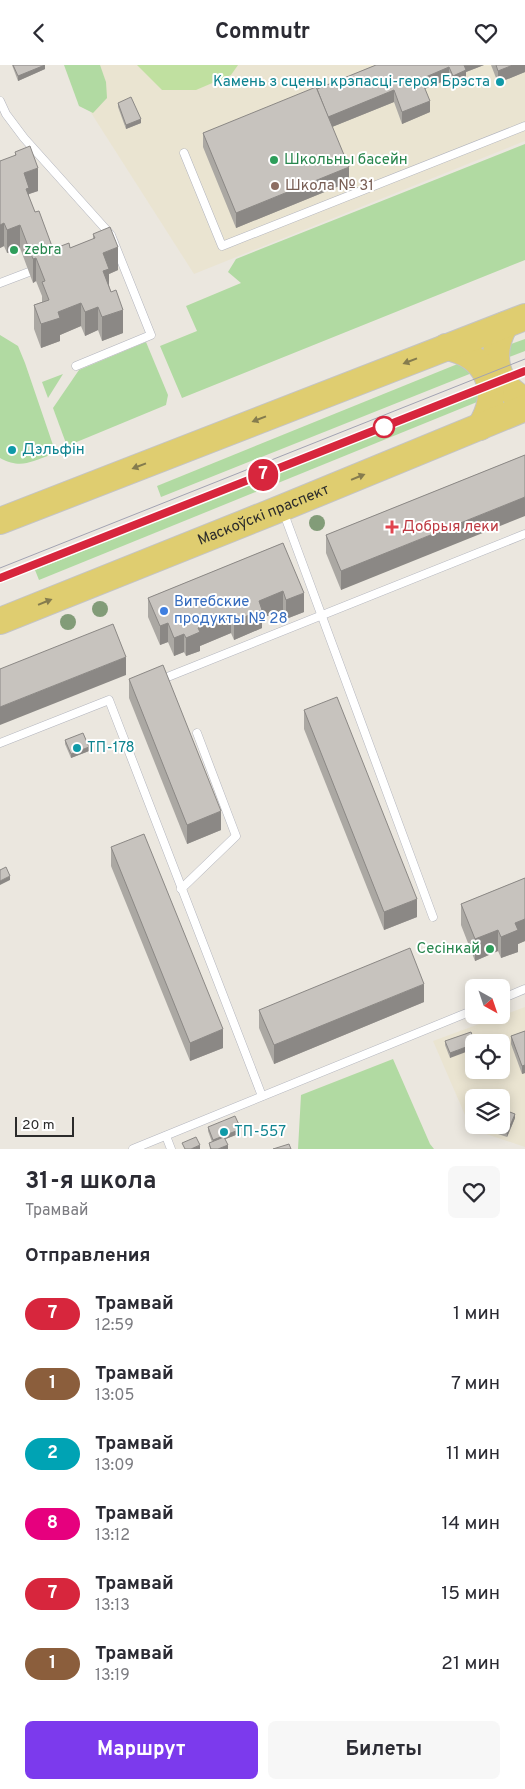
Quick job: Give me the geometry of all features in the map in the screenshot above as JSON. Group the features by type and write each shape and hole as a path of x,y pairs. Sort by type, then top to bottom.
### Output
{"main road":[{"path":"0,521 515,321"},
{"path":"515,321 496,344 496,365 504,383 511,391 525,400"},
{"path":"446,347 457,349 472,357 488,378 492,399 488,414 480,427"},
{"name":"Маскоўскі праспект","path":"0,621 525,409"},
{"path":"0,507 57,498"}],"lane":[{"path":"0,101 6,115 24,138 111,235 151,335 76,365"},
{"path":"184,153 222,246 525,126"},
{"path":"102,239 111,235"},
{"path":"0,283 29,272"},
{"path":"282,508 433,917"},
{"path":"159,680 525,534"},
{"path":"0,743 112,699 182,889 262,1097"},
{"path":"182,889 236,836 197,733"},
{"path":"510,995 525,989"},
{"path":"133,1149 465,1014"},
{"path":"166,1136 171,1149"}],"shaded area":[{"name":"Школа № 31","path":"68,65 525,65 525,141 194,274 79,94"},
{"path":"525,1007 525,1147 486,1134 510,1134 510,1089 465,1089 465,1115 433,1041 479,1024 510,1024 510,1013"}],"green space":[{"path":"64,65 100,65 106,82 107,98 93,113 79,106"},
{"path":"137,65 238,65 231,75 196,90 162,90"},
{"path":"525,144 525,260 182,398 160,346 197,331 186,306 241,283 228,272 236,259"},
{"path":"0,335 18,346 54,448 50,455 31,462 20,464 0,458"},
{"path":"525,339 525,351 501,360 511,344"},
{"path":"146,342 168,395 166,405 67,446 53,408 79,370"},
{"path":"460,363 477,371 161,497 157,486"},
{"path":"63,374 48,398 42,382"},
{"path":"483,390 477,402 39,580 35,570"},
{"path":"393,1059 430,1144 434,1149 298,1149 301,1095"}],"building":[{"path":"13,65 45,65 18,76"},
{"path":"376,65 464,65 466,70 453,76 449,67 421,79 430,101 402,112 394,90 328,117 317,89"},
{"path":"496,65 513,65 498,71"},
{"name":"Школьны басейн","path":"316,87 349,167 236,213 203,133"},
{"path":"131,97 141,119 126,125 118,103"},
{"path":"30,146 38,168 24,173 29,188 26,189 35,212 39,211 53,249 69,243 70,248 95,238 93,234 110,227 118,247 103,253 109,269 103,271 111,292 116,290 123,310 102,317 98,307 85,312 81,303 58,312 60,318 41,324 34,305 49,300 42,282 45,281 36,258 33,259 20,225 7,230 4,223 0,225 0,161 16,155 15,152"},
{"path":"525,455 525,497 341,571 326,535"},
{"path":"283,543 304,593 286,600 283,591 259,601 262,610 234,621 231,614 198,628 200,632 186,638 184,634 174,638 168,623 160,626 148,598"},
{"path":"113,624 126,657 0,707 0,669"},
{"path":"163,665 221,811 187,825 129,679"},
{"path":"337,697 417,899 384,912 304,710"},
{"name":"ТП-178","path":"83,733 89,747 71,754 65,740"},
{"path":"144,834 223,1029 190,1043 111,847"},
{"path":"6,867 10,876 0,881 0,870"},
{"path":"525,878 525,919 515,923 518,930 501,937 498,930 475,939 461,904"},
{"path":"410,948 424,984 274,1045 259,1010"},
{"path":"525,1031 525,1065 522,1066 511,1036"},
{"path":"465,1034 465,1047 450,1053 445,1041"},
{"path":"510,1112 515,1114 510,1126"},
{"name":"ТП-557","path":"235,1116 241,1129 213,1140 208,1127"},
{"path":"196,1137 200,1145 191,1149 185,1149 182,1143"},
{"path":"224,1137 228,1145 218,1149 211,1149 209,1143"},
{"path":"289,1144 291,1149 273,1149"}],"tram line":[{"path":"0,568 525,359"},
{"path":"0,578 525,371"},
{"name":"7","path":"0,578 525,371"}],"place":[{"name":"Камень з сцены крэпасці-героя Брэста","path":"500,82"},
{"name":"Школьны басейн","path":"274,160"},
{"name":"Школа № 31","path":"275,186"},
{"name":"zebra","path":"14,250"},
{"name":"Дэльфін","path":"12,450"},
{"name":"Добрыя леки","path":"392,527"},
{"name":"Витебские продукты № 28","path":"164,611"},
{"name":"ТП-178","path":"77,748"},
{"name":"Сесінкай","path":"490,949"},
{"name":"ТП-557","path":"224,1132"}]}
